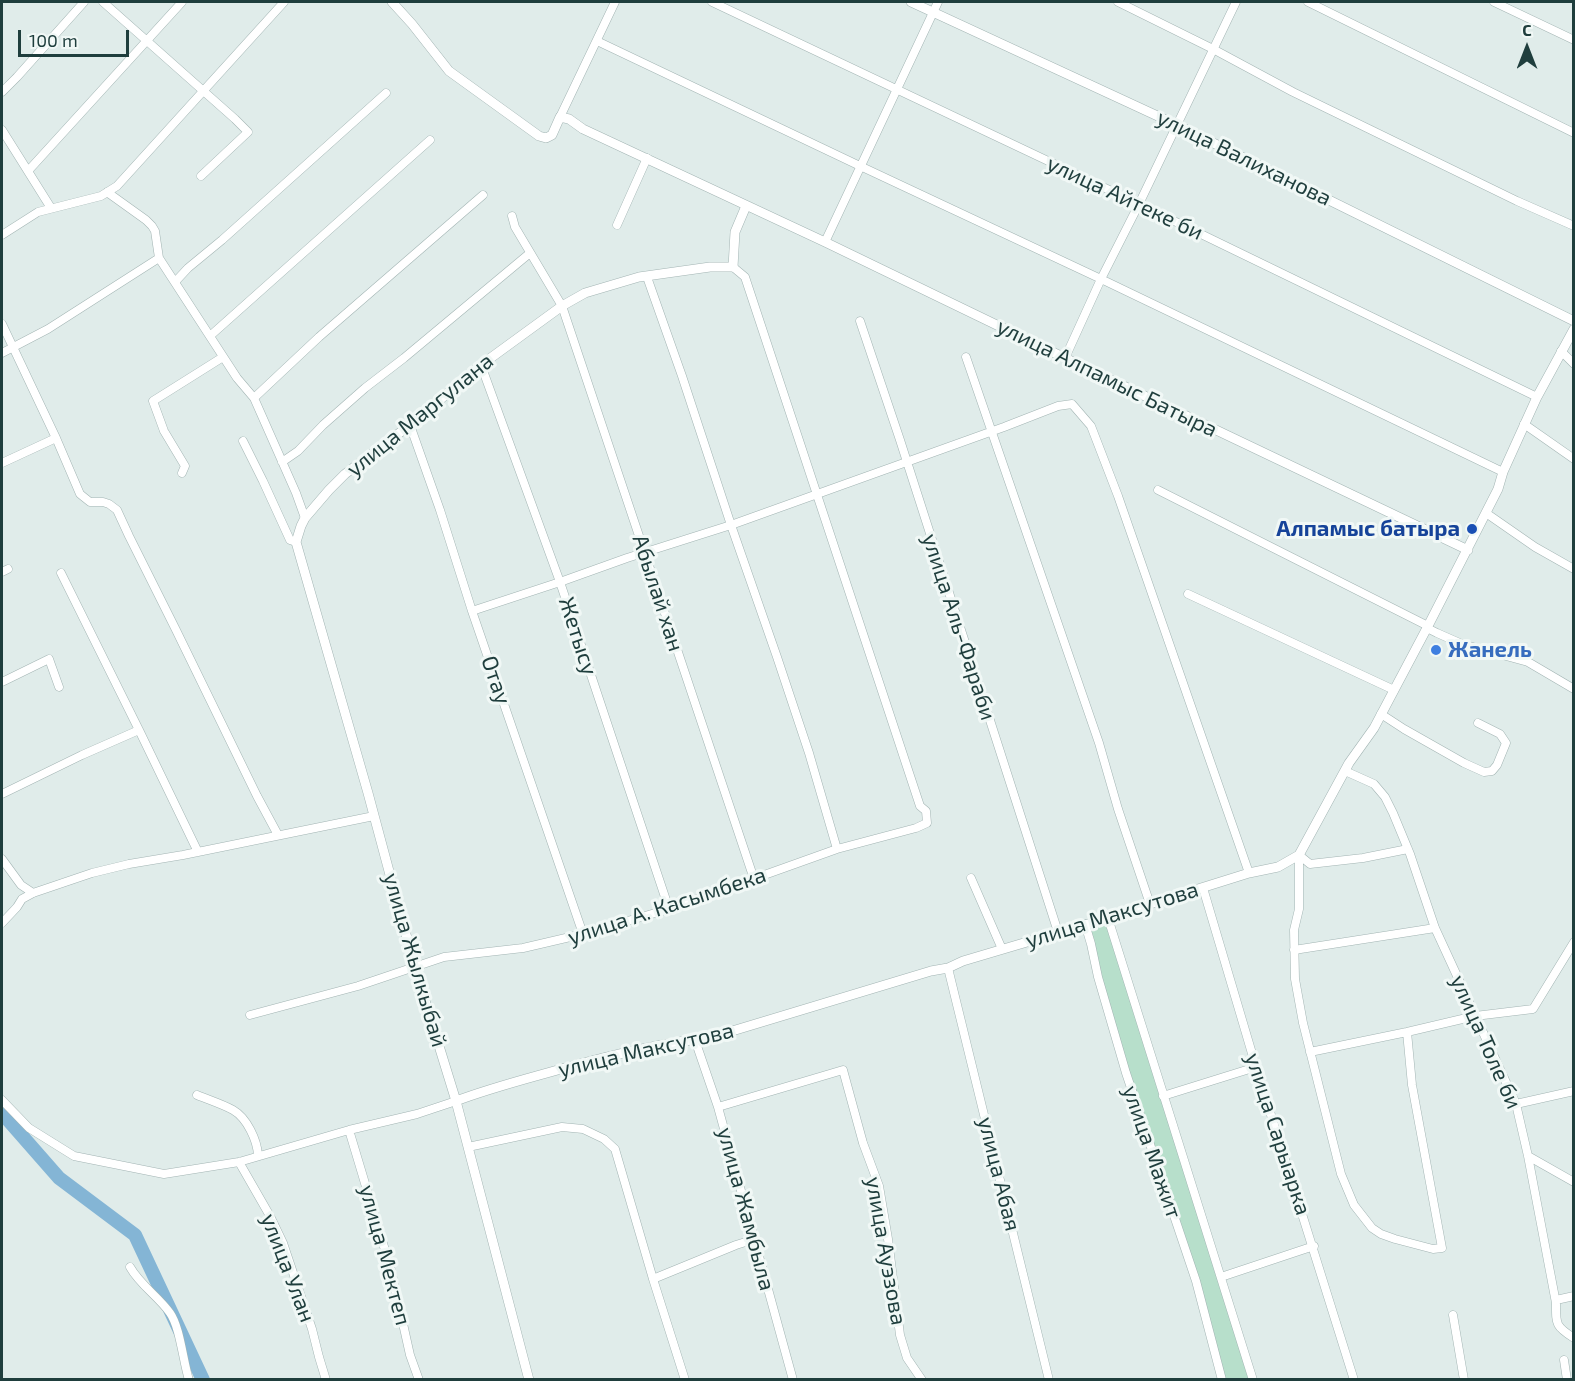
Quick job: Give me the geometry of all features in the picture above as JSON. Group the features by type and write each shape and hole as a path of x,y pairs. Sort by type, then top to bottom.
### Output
{"street":[{"path":"2,92 84,2"},
{"path":"103,2 248,132 201,177"},
{"path":"28,171 182,2"},
{"path":"2,235 38,212 101,196 117,186 284,2"},
{"path":"392,2 449,71 539,136 546,138 552,135 615,2"},
{"name":"улица Айтеке би","path":"712,2 1537,396"},
{"name":"улица Валиханова","path":"911,2 1177,125 1574,321"},
{"path":"825,242 938,2"},
{"path":"1118,2 1314,102 1506,196 1574,226"},
{"path":"1065,358 1236,2"},
{"path":"1308,2 1574,134"},
{"path":"1494,2 1574,40"},
{"path":"597,41 1503,472"},
{"path":"175,282 386,93"},
{"name":"улица Алпамыс Батыра","path":"560,117 569,119 583,129 1468,549"},
{"path":"2,129 51,208"},
{"path":"210,336 430,140"},
{"path":"617,225 647,158"},
{"path":"107,192 146,219 152,226 159,258 237,378 254,398 305,518"},
{"path":"254,398 319,337 483,195"},
{"path":"746,206 735,232 732,267 745,277 818,495"},
{"name":"Абылай хан","path":"512,216 514,226 562,306 754,879"},
{"path":"282,462 365,388 530,253"},
{"path":"2,353 48,329 159,258"},
{"name":"улица Маргулана","path":"296,542 305,518 345,474 410,425 481,365 562,306 585,293 639,277 710,267 732,267"},
{"path":"647,277 809,753 837,849"},
{"name":"улица Аль-Фараби","path":"860,321 1058,932"},
{"path":"2,324 80,494 90,502 110,504 117,510 278,835"},
{"path":"1407,1032 1412,1085 1443,1248 1433,1250 1381,1234 1372,1228 1354,1205 1341,1174 1303,1023 1295,979 1294,930 1299,909 1299,855 1345,771 1374,728 1428,627 1498,489 1503,472 1537,396 1574,329"},
{"path":"1561,351 1574,364"},
{"path":"182,473 185,466 164,431 153,401 223,357"},
{"path":"966,357 1098,743 1150,904"},
{"name":"Жетысу","path":"481,365 560,582 669,909"},
{"path":"472,610 731,525 818,495 1058,405 1072,404 1090,426 1118,496 1249,873"},
{"path":"1524,424 1574,459"},
{"name":"Отау","path":"410,425 583,934"},
{"path":"2,463 56,438"},
{"path":"243,441 290,540 296,542"},
{"path":"1158,490 1437,633 1462,644 1528,662 1574,689"},
{"name":"улица А. Касымбека","path":"250,1015 415,968 444,957 524,948 583,934 669,909 837,849 927,823 926,811 920,806 818,495"},
{"path":"1486,513 1535,547 1574,569"},
{"name":"улица Жылкыбай","path":"296,542 415,968 456,1101 529,1380"},
{"path":"61,573 198,852"},
{"path":"1188,594 1394,690"},
{"path":"2,682 49,659 59,687"},
{"path":"1381,714 1464,763 1484,772 1492,771 1506,743 1500,734 1479,723"},
{"path":"2,794 139,730"},
{"name":"улица Толе би","path":"1345,771 1374,784 1385,797 1408,849 1436,928 1516,1104 1556,1300 1556,1323 1561,1330 1574,1338"},
{"path":"2,923 17,908 22,899 92,873 374,816"},
{"path":"1299,855 1310,864 1363,858 1408,849"},
{"name":"улица Максутова","path":"2,1100 29,1128 74,1156 164,1174 239,1162 349,1130 417,1114 483,1090 613,1056 682,1041 709,1038 931,971 948,968 963,961 1249,873 1278,867 1299,855"},
{"path":"2,859 21,885 33,893"},
{"path":"971,878 1002,949"},
{"name":"улица Сарыарка","path":"1203,888 1256,1067 1314,1246 1354,1380"},
{"path":"1108,918 1252,1380"},
{"name":"улица Мажит","path":"1085,924 1126,1073 1196,1281 1222,1380"},
{"path":"1294,950 1436,928"},
{"path":"1310,1052 1475,1016 1533,1010 1574,942"},
{"name":"улица Абая","path":"948,968 1049,1380"},
{"name":"улица Жамбыла","path":"695,1040 718,1107 793,1380"},
{"path":"1163,1096 1256,1067"},
{"name":"улица Ауэзова","path":"718,1107 843,1070 863,1143 879,1186 900,1335 907,1358 922,1380"},
{"path":"1516,1104 1574,1091"},
{"path":"197,1095 235,1111 248,1126 258,1155"},
{"path":"468,1147 562,1127 583,1128 604,1139 615,1149 685,1380"},
{"name":"улица Мектеп","path":"349,1130 391,1270 410,1355 419,1380"},
{"path":"1528,1156 1574,1182"},
{"name":"улица Улан","path":"239,1162 283,1243 312,1329 326,1380"},
{"path":"653,1279 755,1239"},
{"path":"1221,1277 1314,1246"},
{"path":"130,1267 136,1278 171,1315 189,1380"},
{"path":"1556,1300 1574,1296"},
{"path":"1454,1315 1464,1380"},
{"path":"1564,1360 1567,1380"}],"green space":[{"path":"1107,916 1251,1379 1220,1379 1195,1282 1098,976 1090,920"}],"waterway":[{"path":"2,1113 59,1178 135,1235 203,1380"}],"place":[{"name":"Алпамыс батыра","path":"1472,529"},
{"name":"Жанель","path":"1436,650"}]}
